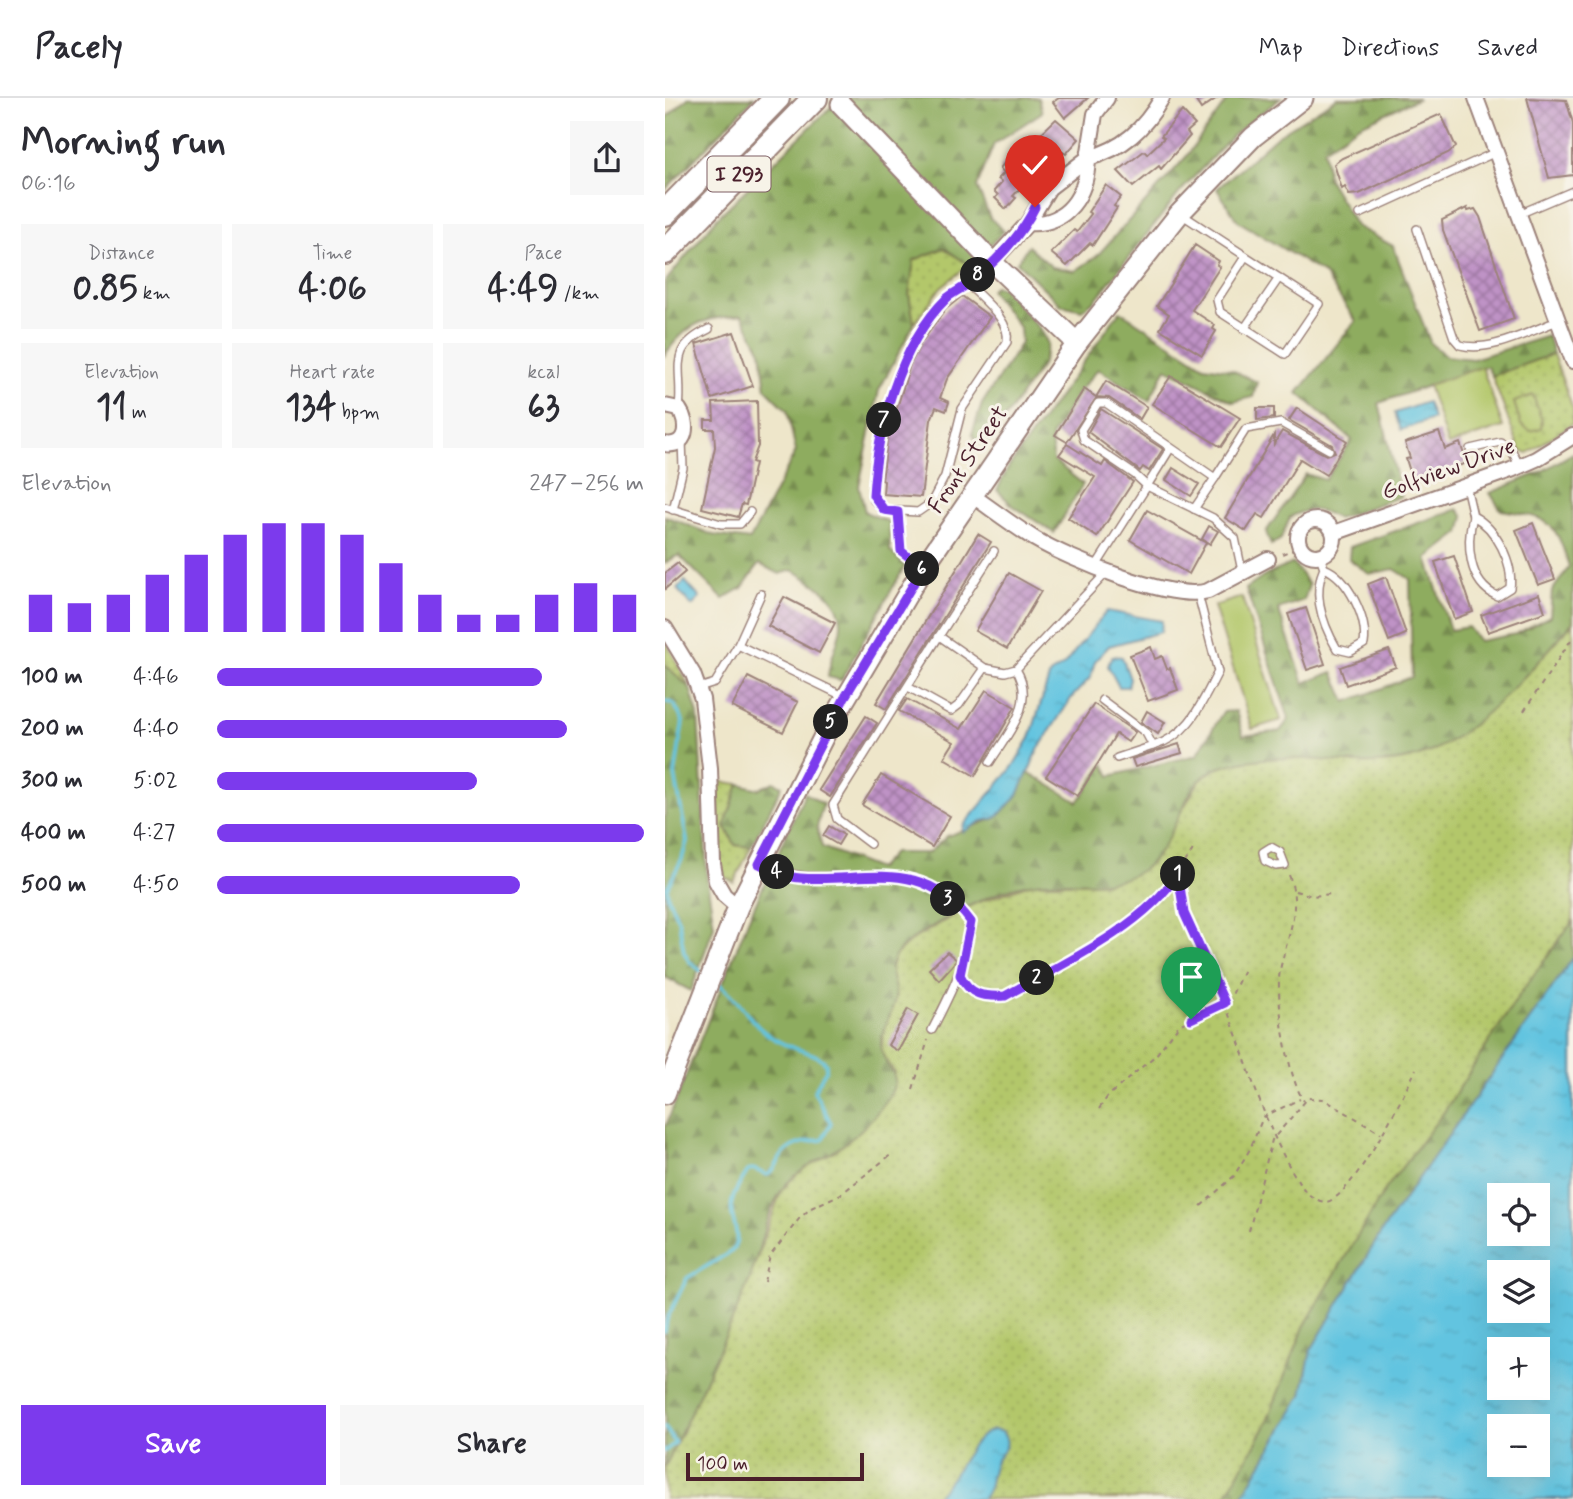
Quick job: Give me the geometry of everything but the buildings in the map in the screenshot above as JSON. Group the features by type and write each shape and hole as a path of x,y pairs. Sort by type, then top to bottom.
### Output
{"highway":[{"name":"I 293","path":"665,213 777,98"},
{"name":"I 293","path":"665,252 815,98"}],"main road":[{"name":"Front Street","path":"665,1092 738,907 759,864 845,697 923,568 1077,343 1180,213 1253,137 1303,98"},
{"path":"841,104 992,262 1077,343"}],"street":[{"path":"1028,223 1049,223 1062,217 1078,194 1089,159 1095,114 1107,98"},
{"path":"992,262 1028,223 1049,188 1089,159 1111,152 1131,138 1151,117 1162,98"},
{"path":"1476,98 1573,361"},
{"path":"665,444 672,445 682,440 684,417 672,407"},
{"name":"Golfview Drive","path":"1334,533 1520,467 1573,436"},
{"path":"973,496 1036,540 1131,580 1198,594 1268,559"},
{"path":"1310,520 1328,523 1334,533 1330,550 1322,562 1299,547 1301,528 1310,520"},
{"path":"665,628 693,674 698,688 706,726 716,881 724,895 738,907"}],"lane":[{"path":"1360,214 1496,152"},
{"path":"1519,214 1573,191"},
{"path":"1180,213 1319,304 1285,354 1220,313 1217,300 1245,257"},
{"path":"1417,229 1454,338 1460,345 1490,344 1557,321"},
{"path":"968,284 1004,323 1009,335 1007,342 968,397 958,421 945,476 931,503 918,512 884,510 873,495 881,431 893,393 925,327 946,299 968,284 992,262"},
{"path":"1244,328 1279,278"},
{"path":"672,407 679,384 674,367 676,355 690,337 709,329"},
{"path":"1215,478 1170,450 1106,403 1098,403 1081,430 1084,440 1135,474 1147,486 1213,519 1235,538 1242,571"},
{"path":"1194,509 1246,429 1281,423 1329,450"},
{"path":"673,510 683,468 682,440"},
{"path":"1470,449 1496,441 1506,443 1520,467"},
{"path":"939,636 985,668 1005,672 1016,668 1102,568 1170,450"},
{"path":"1466,486 1473,516 1469,530 1472,563 1483,590 1497,596 1510,588 1512,574 1495,537 1483,522 1473,516"},
{"path":"665,507 721,524 740,524 750,512"},
{"path":"898,512 901,551 923,568"},
{"path":"870,844 837,819 833,805 994,551"},
{"path":"1322,562 1342,580 1366,631 1364,644 1350,652 1337,649 1321,610 1319,579 1322,562"},
{"path":"698,688 715,683 761,594"},
{"path":"1117,758 1171,741 1187,727 1218,673 1198,594"},
{"path":"737,645 845,697"},
{"path":"908,687 951,711 959,705 985,668"},
{"path":"990,762 1024,705 1024,681 1016,668"},
{"path":"1102,700 1146,733 1153,746"},
{"path":"759,864 800,878 883,874 913,879 960,907 971,922 960,975 932,1030"}],"path":[{"path":"1268,559 1299,547"},
{"path":"1524,711 1573,637"},
{"path":"960,975 965,985 976,994 1005,996 1128,924 1164,896 1193,848"},
{"path":"1285,865 1294,891 1294,920 1278,992 1291,1068 1304,1101"},
{"path":"1178,873 1184,913 1225,1003 1275,1134 1307,1193 1323,1202 1335,1199 1346,1188 1381,1133 1416,1069"},
{"path":"1294,891 1313,896 1331,894"},
{"path":"1099,1109 1114,1091 1162,1049 1179,1026 1225,1003 1235,992 1245,967"},
{"path":"913,1089 932,1030"},
{"path":"1249,1231 1267,1155 1275,1134 1304,1101 1312,1097 1323,1099 1381,1133"},
{"path":"1201,1206 1234,1176 1250,1149 1259,1122 1267,1114 1301,1098"},
{"path":"764,1282 770,1256 799,1219 811,1208 841,1194 894,1153"}],"green space":[{"path":"688,98 754,98 665,190 665,119"},
{"path":"840,98 1038,98 1042,112 994,144 977,187 990,218 1004,231 969,265 944,248 914,260 909,294 914,324 879,390 859,486 865,512 889,522 890,551 905,566 841,680 828,677 841,628 836,605 824,591 793,570 780,574 759,564 742,588 723,599 679,555 665,563 665,516 713,535 750,540 796,451 787,410 766,389 761,351 742,315 707,320 689,328 665,355 665,282 716,219"},
{"path":"1233,98 1281,98 1234,134 1181,191 1095,300 1082,310 1061,305 1017,262 1028,246 1052,267 1075,271 1097,256 1186,157 1225,103"},
{"path":"1337,98 1419,98 1358,126 1324,149 1328,179 1356,226 1393,246 1431,344 1446,356 1473,359 1548,336 1553,354 1492,376 1487,367 1482,367 1379,403 1401,496 1337,519 1319,511 1296,514 1290,517 1281,539 1271,545 1266,532 1306,474 1325,480 1352,440 1298,393 1356,321 1324,274 1238,221 1217,189 1277,136"},
{"path":"944,248 969,265 941,287 914,324 909,294 914,260"},
{"path":"995,286 1003,289 1041,330 1048,344 1042,365 988,442 978,443 972,434 982,404 1021,343 1020,328 990,290"},
{"path":"1120,311 1204,366 1232,370 1257,382 1253,397 1233,402 1166,368 1149,401 1098,369 1080,390 1051,437 1053,460 1083,484 1054,533 1012,505 997,490 1008,468"},
{"path":"1553,354 1573,409 1573,423 1528,453 1520,451 1492,376"},
{"path":"1482,367 1503,427 1448,445 1428,385"},
{"path":"1533,395 1542,421 1541,428 1531,431 1521,425 1514,402"},
{"path":"1573,453 1573,622 1509,692 1471,726 1434,750 1396,761 1367,763 1270,759 1218,768 1194,787 1163,847 1139,872 1126,878 1101,883 1048,882 1020,886 972,904 914,938 900,950 892,963 895,998 881,1045 894,1075 892,1091 862,1129 840,1147 795,1176 783,1188 767,1221 749,1281 665,1467 665,1128 749,918 805,793 823,804 817,827 822,847 878,869 893,853 928,853 947,836 996,818 1018,795 1028,772 1078,802 1104,764 1110,776 1197,755 1223,712 1236,711 1243,736 1280,731 1289,719 1246,589 1266,575 1293,563 1309,585 1304,600 1278,609 1304,683 1333,672 1346,702 1412,677 1410,579 1394,569 1369,574 1349,559 1350,547 1458,509 1464,517 1460,533 1427,558 1450,630 1468,627 1479,641 1516,634 1550,616 1552,591 1569,567 1559,539 1547,523 1529,515 1501,510 1490,493 1539,473"},
{"path":"1242,597 1281,720 1252,729 1214,606"},
{"path":"1573,622 1573,921 1520,994 1444,1112 1385,1190 1284,1382 1264,1429 1224,1499 665,1499 665,1467 750,1277 781,1191 799,1171 843,1145 894,1073 881,1051 884,1029 896,997 890,971 894,956 912,940 974,904 1033,883 1107,883 1164,831 1180,813 1199,782 1216,769 1233,763 1269,758 1377,763 1406,759 1432,751 1469,728 1488,711"},
{"path":"665,640 690,688 665,665"},
{"path":"665,665 690,688 698,715 707,879 714,926 691,991 665,977"},
{"path":"718,781 739,784 725,826 735,845 751,847 734,882 723,876 720,864"},
{"path":"774,782 782,786 751,847 735,845 725,825 739,784 759,789"},
{"path":"1573,921 1573,958 1382,1231 1311,1350 1302,1395 1241,1499 1224,1499 1264,1429 1304,1327 1385,1190 1444,1112 1520,994"}],"water":[{"path":"1427,402 1433,419 1401,430 1395,413"},
{"path":"685,581 700,598 692,606 677,589"},
{"path":"1107,611 1162,621 1161,632 1109,646 1095,661 1090,678 1072,697 1039,748 1018,795 996,818 982,821 963,832 963,826 1012,768 1030,738 1050,674 1064,665"},
{"path":"1112,656 1122,657 1130,679 1128,687 1119,687 1108,666"},
{"path":"1573,958 1573,1499 1241,1499 1302,1395 1311,1350 1382,1231"},
{"path":"994,1430 1002,1432 1007,1444 996,1461 988,1490 982,1499 932,1499 941,1492 978,1440 985,1433"}],"waterway":[{"path":"665,701 674,704 683,721 675,775 687,841 682,859 667,888 668,897 679,922 684,952 689,961 701,971"},
{"path":"665,1331 667,1319 687,1278 732,1251 737,1238 732,1202 748,1171 753,1169 767,1175 774,1170 789,1149 804,1142 822,1140 831,1123 814,1091 826,1070 826,1063 770,1036 719,984"},
{"path":"665,1427 675,1443 665,1451"}],"route":[{"path":"1035,207 1028,223 992,262 968,284 946,299 933,315 897,380 881,431 873,495 878,506 884,510 898,512 898,542 901,551 923,568 845,697 759,864 800,878 883,874 913,879 929,887 960,907 971,922 969,942 960,975 971,991 989,997 1005,996 1128,924 1164,896 1178,873 1184,913 1225,1003 1191,1019"}]}
